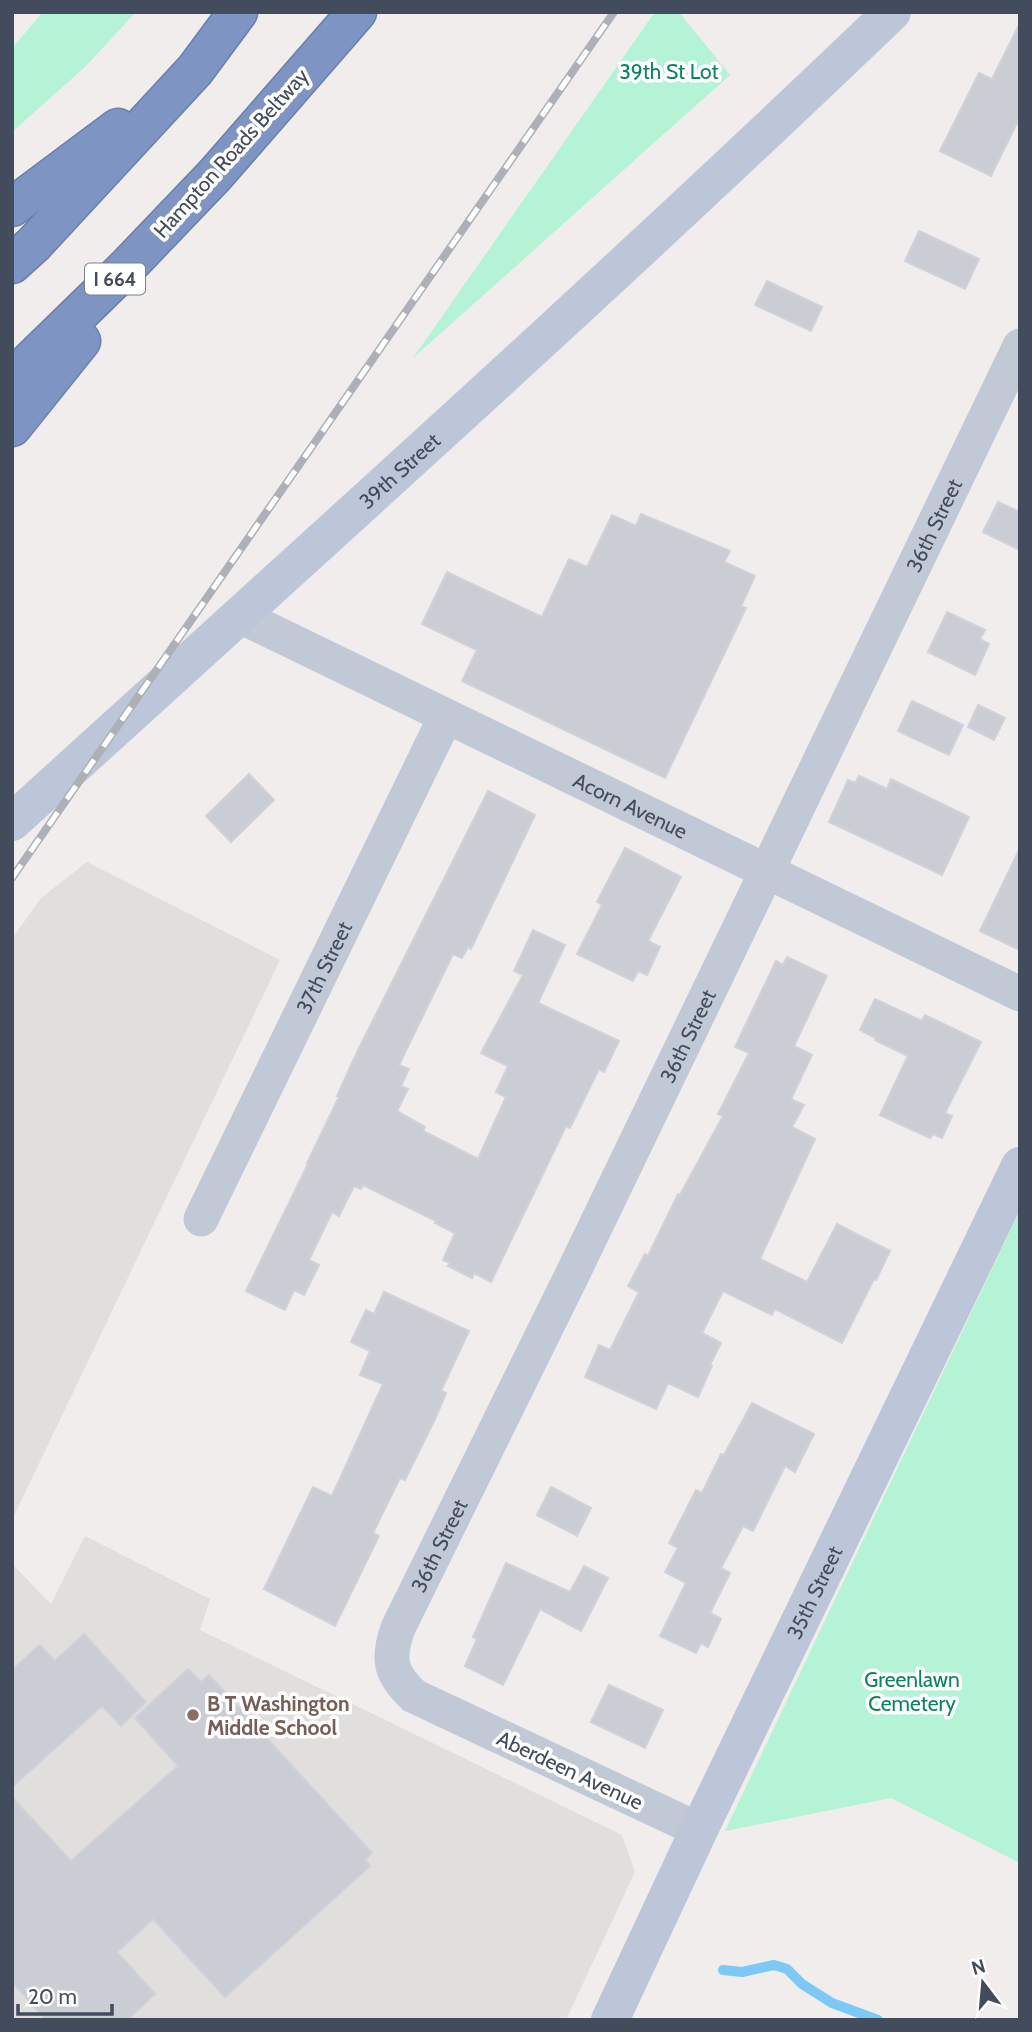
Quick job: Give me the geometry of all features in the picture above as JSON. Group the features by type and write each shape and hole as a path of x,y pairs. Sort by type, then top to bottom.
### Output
{"highway":[{"path":"12,264 34,244 195,69 238,12"},
{"name":"Hampton Roads Beltway","path":"12,379 127,267 215,175 357,12"},
{"path":"12,207 195,69"},
{"path":"12,427 215,175"}],"main road":[{"name":"39th Street","path":"12,822 784,116 892,12"},
{"name":"35th Street","path":"610,2020 1020,1166"}],"street":[{"name":"36th Street","path":"442,1709 414,1696 400,1683 392,1666 391,1646 397,1629 580,1259 1020,346"},
{"name":"Acorn Avenue","path":"240,616 1020,995"},
{"name":"37th Street","path":"201,1219 446,716"},
{"name":"Aberdeen Avenue","path":"442,1709 699,1830"}],"shaded area":[{"path":"87,862 280,960 12,1520 12,939 41,898"},
{"name":"B T Washington Middle School","path":"85,1536 210,1599 200,1630 622,1835 635,1872 566,2020 12,2020 12,1564 51,1604"}],"green space":[{"path":"43,12 136,12 86,66 12,132 12,48"},
{"name":"39th St Lot","path":"655,12 679,12 730,75 413,358"},
{"name":"Greenlawn Cemetery","path":"1020,1210 1020,1863 891,1798 725,1831"}],"building":[{"path":"1020,23 1020,117 991,176 940,151 979,73 992,79"},
{"path":"919,231 979,259 965,289 905,261"},
{"path":"767,281 822,307 811,331 755,305"},
{"path":"998,502 1020,512 1020,550 983,532"},
{"path":"641,514 730,551 724,562 755,576 741,606 746,608 665,778 462,681 477,650 422,624 447,572 542,617 569,559 587,567 612,515 636,526"},
{"path":"947,612 985,630 980,639 989,644 975,675 928,652"},
{"path":"912,701 963,725 949,755 898,731"},
{"path":"978,705 1005,718 994,740 968,727"},
{"path":"249,774 274,800 231,842 206,816"},
{"path":"859,776 887,789 891,779 969,817 942,875 829,822 848,780 855,783"},
{"path":"488,791 535,815 471,949 468,947 462,958 453,954 399,1065 409,1069 401,1086 408,1089 397,1111 425,1127 423,1131 478,1159 506,1097 496,1092 508,1066 481,1053 523,975 514,971 533,930 565,945 538,1003 619,1041 604,1072 599,1069 570,1128 566,1126 491,1282 474,1273 472,1278 448,1266 450,1263 443,1260 455,1233 363,1185 361,1189 354,1186 339,1216 332,1212 309,1260 319,1265 304,1295 294,1290 285,1310 246,1291 308,1164 358,1050"},
{"path":"625,848 681,877 648,941 660,947 647,975 638,971 633,981 577,954 602,905 597,902"},
{"path":"1020,848 1020,950 980,931"},
{"path":"787,957 827,976 794,1046 812,1055 791,1099 804,1105 792,1127 815,1139 760,1259 807,1282 837,1224 890,1251 842,1343 775,1309 772,1315 723,1291 702,1333 721,1343 698,1397 668,1383 656,1409 585,1377 599,1345 610,1350 639,1292 628,1286 645,1254 648,1256 678,1194 680,1195 723,1116 718,1114 749,1053 735,1047 776,961 783,965"},
{"path":"875,999 922,1021 925,1015 981,1042 945,1113 952,1116 942,1138 933,1134 930,1138 880,1115 908,1056 860,1030"},
{"path":"384,1292 469,1331 441,1391 446,1393 436,1417 405,1480 400,1478 373,1533 379,1536 335,1626 264,1589 313,1487 332,1496 383,1384 360,1375 370,1351 351,1342 366,1310 374,1314"},
{"path":"752,1403 814,1434 795,1472 785,1466 753,1531 743,1526 721,1568 730,1573 710,1613 721,1619 708,1647 701,1643 696,1653 660,1636 686,1583 665,1572 678,1548 669,1543 696,1490 702,1493 721,1454 724,1455"},
{"path":"551,1487 591,1508 577,1536 537,1515"},
{"path":"506,1563 570,1592 584,1566 608,1578 581,1631 540,1609 503,1685 465,1666 477,1639 473,1637"},
{"path":"84,1634 146,1702 121,1726 102,1706 12,1787 12,1670 40,1645 55,1661"},
{"path":"188,1669 201,1682 209,1675 372,1853 365,1860 370,1866 225,1997 153,1919 117,1952 155,1994 127,2020 46,2020 12,1982 12,1797 71,1861 178,1766 135,1718"},
{"path":"609,1685 663,1710 645,1748 591,1722"}],"waterway":[{"path":"723,1970 742,1972 774,1965 787,1969 802,1984 832,2003 878,2020"}],"railway":[{"path":"12,878 614,12"}],"place":[{"name":"B T Washington Middle School","path":"193,1715"}]}
